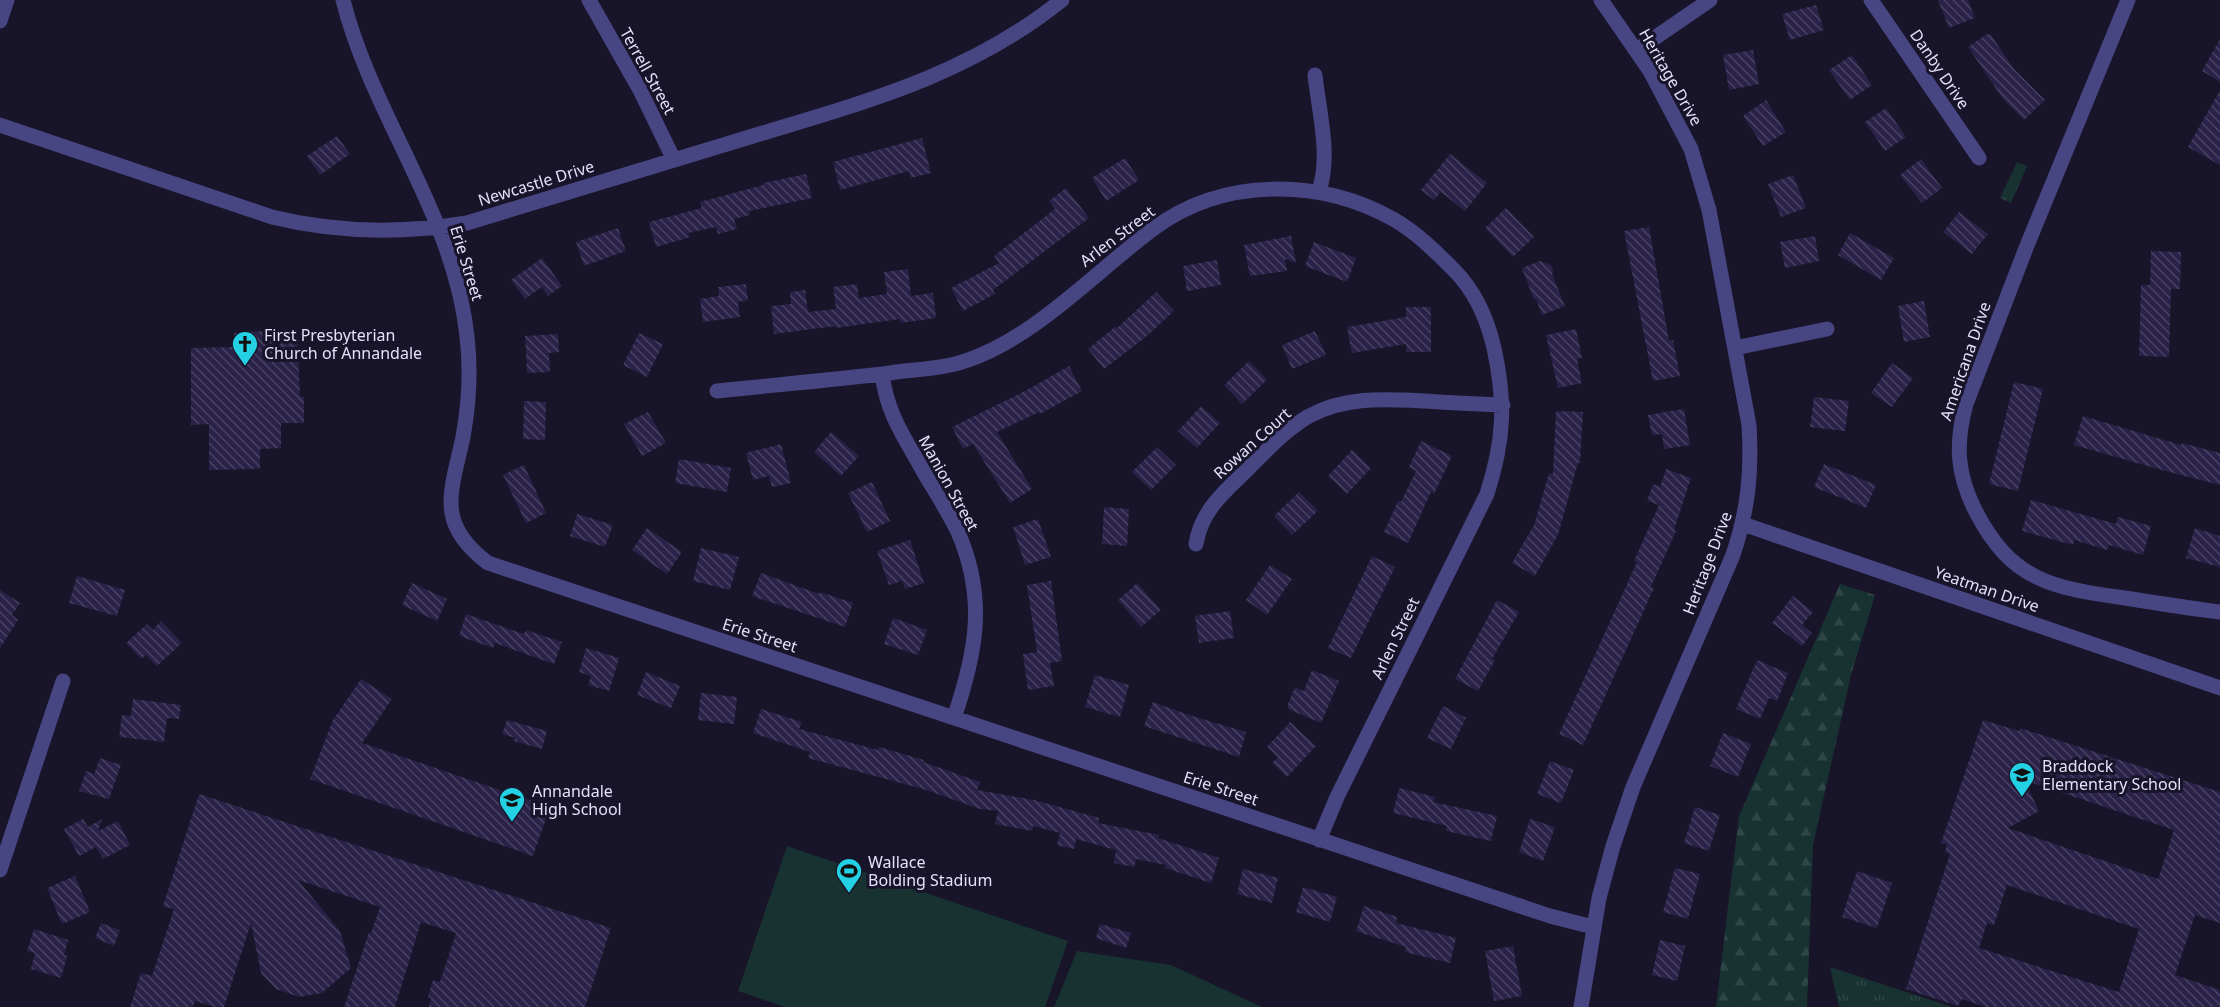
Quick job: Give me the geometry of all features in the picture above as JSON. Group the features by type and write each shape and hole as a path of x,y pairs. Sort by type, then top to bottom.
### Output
{"street":[{"path":"0,21 7,0"},
{"name":"Erie Street","path":"343,0 359,50 449,255 460,295 467,335 468,396 450,500 453,518 460,535 472,551 488,563 1319,840 1550,916 1593,927"},
{"name":"Terrell Street","path":"589,0 640,90 674,160"},
{"name":"Newcastle Drive","path":"0,125 272,217 296,223 337,230 375,232 438,228 467,223 923,82 966,63 1009,38 1062,0"},
{"name":"Heritage Drive","path":"1581,1007 1593,927 1613,846 1633,787 1732,555 1743,524 1749,492 1751,458 1749,425 1709,210 1691,149 1667,101 1637,50 1601,0"},
{"path":"1637,50 1710,0"},
{"name":"Danby Drive","path":"1871,0 1979,158"},
{"name":"Americana Drive","path":"2128,0 2026,248 1966,404 1960,424 1958,444 1960,471 1967,493 2000,551 2020,567 2046,582 2071,590 2220,612"},
{"path":"1315,75 1324,151 1324,167 1319,191"},
{"name":"Arlen Street","path":"717,391 882,374 966,361 994,350 1034,325 1155,227 1192,207 1239,193 1297,189 1344,197 1395,220 1420,238 1461,277 1481,307 1490,330 1500,375 1503,405 1501,435 1487,494 1337,797 1319,840"},
{"path":"1735,348 1827,329"},
{"name":"Manion Street","path":"882,374 885,397 893,419 958,531 975,590 974,650 954,718"},
{"name":"Rowan Court","path":"1196,544 1204,518 1215,500 1285,433 1328,407 1349,401 1373,399 1503,405"},
{"name":"Yeatman Drive","path":"1743,524 2220,688"},
{"path":"0,870 3,853 63,681"}],"green space":[{"path":"2017,162 2027,166 2011,203 2000,198"},
{"path":"1840,584 1875,595 1851,675 1813,845 1807,1007 1716,1007 1739,816"},
{"name":"Wallace Bolding Stadium","path":"787,846 1068,941 1045,1007 785,1007 738,991"},
{"path":"1077,951 1171,965 1262,1007 1054,1007"},
{"path":"1830,967 1952,1007 1839,1007"}],"building":[{"path":"1938,0 1968,0 1975,18 1949,28"},
{"path":"1816,5 1824,30 1790,40 1782,14"},
{"path":"1987,34 1991,35 2014,69 2045,100 2024,120 2003,99 1968,47"},
{"path":"2220,39 2220,82 2202,71"},
{"path":"1753,50 1759,84 1729,90 1723,55"},
{"path":"1852,55 1872,85 1850,100 1829,70"},
{"path":"2220,90 2220,165 2188,147"},
{"path":"1766,100 1786,132 1763,146 1743,116"},
{"path":"1886,108 1906,137 1885,151 1865,122"},
{"path":"337,136 350,154 320,175 307,156"},
{"path":"922,138 931,173 911,178 909,171 840,190 833,162"},
{"path":"1450,154 1487,183 1465,211 1441,192 1434,200 1421,190"},
{"path":"1125,158 1139,180 1106,201 1092,178"},
{"path":"1921,159 1942,188 1922,203 1900,175"},
{"path":"806,174 812,198 749,211 750,215 734,219 737,229 718,234 716,227 688,233 690,237 656,247 649,222 702,208 700,202 763,185 763,183"},
{"path":"1793,175 1806,208 1781,217 1768,184"},
{"path":"1066,188 1089,218 993,290 995,294 963,311 951,288 999,263 994,256 1055,209 1049,201"},
{"path":"1506,208 1534,237 1513,257 1485,228"},
{"path":"1959,212 1988,234 1972,254 1943,232"},
{"path":"1649,227 1669,341 1673,340 1680,376 1653,381 1624,231"},
{"path":"618,228 626,251 584,266 576,242"},
{"path":"1850,233 1894,258 1881,280 1838,255"},
{"path":"1291,236 1296,263 1285,259 1287,271 1250,276 1244,245"},
{"path":"1815,236 1819,261 1785,268 1780,242"},
{"path":"1314,242 1356,258 1347,282 1305,266"},
{"path":"2151,251 2181,252 2180,289 2171,289 2169,357 2139,356 2141,285 2150,285"},
{"path":"542,258 562,286 548,296 542,287 525,299 511,280"},
{"path":"1217,260 1221,285 1187,291 1183,266"},
{"path":"1540,261 1551,265 1554,272 1552,274 1565,306 1542,315 1522,268"},
{"path":"908,269 911,296 933,293 936,318 901,323 900,319 774,334 771,306 791,304 790,292 805,290 808,312 836,309 833,287 857,284 859,298 887,294 884,272"},
{"path":"746,284 748,300 738,302 740,317 703,322 700,299 719,296 718,287"},
{"path":"1156,292 1174,311 1147,336 1104,369 1088,349 1116,326 1117,328"},
{"path":"1924,301 1930,337 1904,342 1898,306"},
{"path":"1406,307 1431,307 1431,352 1406,352 1406,344 1352,353 1347,327 1406,317"},
{"name":"First Presbyterian Church of Annandale","path":"297,329 300,397 304,397 304,423 281,423 281,448 260,449 260,469 209,470 209,424 191,425 191,348 234,347 234,333"},
{"path":"1576,329 1582,358 1577,359 1582,383 1558,388 1546,335"},
{"path":"1315,331 1326,355 1292,369 1282,345"},
{"path":"639,333 663,344 647,377 623,365"},
{"path":"558,334 559,352 549,353 550,372 527,373 525,336"},
{"path":"1249,361 1267,380 1242,404 1224,385"},
{"path":"1892,363 1913,378 1892,407 1871,393"},
{"path":"1069,366 1082,391 1040,414 1039,412 997,432 1032,489 1010,503 973,444 963,449 952,427 1027,390"},
{"path":"2014,382 2043,389 2018,491 1989,484"},
{"path":"1814,397 1849,401 1845,431 1810,427"},
{"path":"524,401 546,402 545,440 523,439"},
{"path":"1201,406 1220,423 1197,448 1178,431"},
{"path":"1684,409 1690,445 1664,449 1662,434 1652,435 1648,415"},
{"path":"1556,411 1583,412 1580,463 1578,463 1558,535 1535,576 1512,563 1534,525 1549,473 1553,474"},
{"path":"648,412 666,443 642,456 624,424"},
{"path":"2083,416 2181,445 2182,443 2220,453 2220,485 2074,445"},
{"path":"831,432 859,456 841,476 814,452"},
{"path":"1421,441 1452,456 1434,494 1431,492 1408,543 1384,532 1398,501 1401,502 1416,471 1409,467"},
{"path":"781,444 791,483 772,487 769,476 753,480 746,453"},
{"path":"1157,447 1176,465 1151,490 1132,472"},
{"path":"1352,450 1371,468 1347,494 1328,476"},
{"path":"679,459 731,468 727,492 675,483"},
{"path":"1824,464 1876,485 1866,508 1814,487"},
{"path":"524,465 546,513 526,523 503,475"},
{"path":"1666,469 1691,478 1674,530 1676,531 1651,587 1654,588 1583,745 1559,734 1637,562 1634,561 1659,505 1647,501 1653,484 1660,487"},
{"path":"872,482 890,521 867,532 848,493"},
{"path":"1299,492 1318,511 1292,535 1274,516"},
{"path":"2031,500 2116,524 2118,517 2151,526 2143,555 2109,545 2107,550 2074,540 2073,545 2022,531"},
{"path":"1104,507 1129,509 1127,546 1102,544"},
{"path":"577,514 613,525 605,547 570,536"},
{"path":"1038,519 1051,557 1025,565 1013,527"},
{"path":"647,528 682,552 667,574 632,550"},
{"path":"2195,528 2220,536 2220,567 2186,558"},
{"path":"910,540 924,583 905,589 902,581 889,585 877,551"},
{"path":"701,548 739,557 730,590 693,581"},
{"path":"1372,556 1395,567 1351,658 1328,648"},
{"path":"1270,565 1292,579 1267,615 1246,600"},
{"path":"761,573 819,594 820,592 853,603 845,627 752,596"},
{"path":"77,576 125,590 117,616 69,603"},
{"path":"1051,581 1062,661 1050,663 1054,686 1028,690 1023,654 1037,652 1027,585"},
{"path":"412,583 447,599 437,621 402,605"},
{"path":"1137,583 1161,610 1141,627 1118,600"},
{"path":"0,590 20,603 12,615 18,620 0,648"},
{"path":"1793,596 1813,612 1802,625 1812,633 1802,646 1772,623"},
{"path":"1497,600 1519,612 1492,659 1495,660 1478,691 1455,679"},
{"path":"1230,611 1234,638 1199,643 1195,616"},
{"path":"466,614 524,634 526,630 562,642 554,664 495,643 493,648 459,636"},
{"path":"893,618 927,630 918,655 884,644"},
{"path":"161,621 182,643 157,666 146,655 141,659 126,643 147,624 153,630"},
{"path":"586,648 619,658 609,691 588,685 591,676 579,672"},
{"path":"1757,660 1788,673 1777,701 1769,698 1760,719 1736,709"},
{"path":"1312,670 1339,681 1321,723 1288,709 1295,687 1304,691"},
{"path":"646,672 680,686 671,708 637,695"},
{"path":"1095,675 1129,685 1120,717 1085,707"},
{"path":"361,679 392,699 362,743 550,807 533,856 310,779 333,720"},
{"path":"701,693 737,697 734,724 698,720"},
{"path":"133,699 181,705 179,719 167,718 164,742 119,737 122,715 131,716"},
{"path":"1153,702 1246,732 1239,757 1144,726"},
{"path":"1443,706 1466,718 1451,749 1427,738"},
{"path":"761,709 802,722 799,729 924,760 923,762 980,782 977,790 1034,800 1099,818 1098,823 1159,835 1158,838 1219,858 1211,883 1165,868 1166,865 1136,859 1134,867 1114,863 1116,850 1076,839 1074,849 1057,845 1060,833 1033,826 1032,831 995,824 998,811 980,809 923,789 808,758 810,752 753,733"},
{"path":"507,720 547,731 542,749 514,741 515,738 502,734"},
{"path":"1983,720 2019,731 2020,728 2220,792 2220,923 2195,915 2175,975 2220,990 2220,1007 1986,1007 1962,999 1958,1006 1906,989 1950,854 1945,852 1947,844 1941,843","holes":["2024,780 2174,830 2158,879 2008,828 2039,811","2007,885 2139,929 2119,992 1979,948 1987,923 1994,925"]},
{"path":"1290,722 1316,746 1287,777 1272,763 1278,757 1267,747"},
{"path":"1723,733 1751,744 1738,777 1710,766"},
{"path":"100,758 121,765 109,799 79,791 86,771 94,774"},
{"path":"1550,761 1574,770 1561,803 1537,794"},
{"path":"1399,788 1435,797 1433,802 1497,816 1491,841 1446,831 1447,826 1393,813"},
{"path":"199,794 611,928 585,1007 429,1007 431,998 428,997 433,980 440,982 456,933 421,922 395,1007 344,1007 369,932 371,933 380,907 298,880 340,931 351,968 322,993 299,997 276,989 261,973 251,923 224,1007 215,1007 195,1001 193,1007 130,1007 141,973 152,976 174,909 163,906"},
{"path":"1695,807 1720,815 1709,851 1684,843"},
{"path":"83,819 88,827 102,819 98,831 118,821 130,845 103,859 96,847 79,856 64,829"},
{"path":"1530,819 1555,827 1543,861 1519,852"},
{"path":"1675,868 1700,874 1688,919 1663,912"},
{"path":"1243,869 1278,878 1272,903 1237,894"},
{"path":"1857,871 1892,883 1877,928 1842,917"},
{"path":"75,876 90,912 62,924 47,888"},
{"path":"1303,887 1337,897 1330,922 1296,912"},
{"path":"1364,906 1397,917 1396,923 1456,938 1450,963 1405,952 1406,947 1356,931"},
{"path":"101,923 120,930 114,946 95,938"},
{"path":"1100,924 1131,933 1126,948 1096,938"},
{"path":"34,929 68,940 64,955 67,956 61,978 31,969 35,953 27,951"},
{"path":"1660,940 1685,946 1677,981 1652,975"},
{"path":"1513,946 1522,996 1494,1001 1485,951"}],"place":[{"name":"First Presbyterian Church of Annandale","path":"245,367"},
{"name":"Braddock Elementary School","path":"2022,798"},
{"name":"Annandale High School","path":"512,823"},
{"name":"Wallace Bolding Stadium","path":"849,894"}]}
